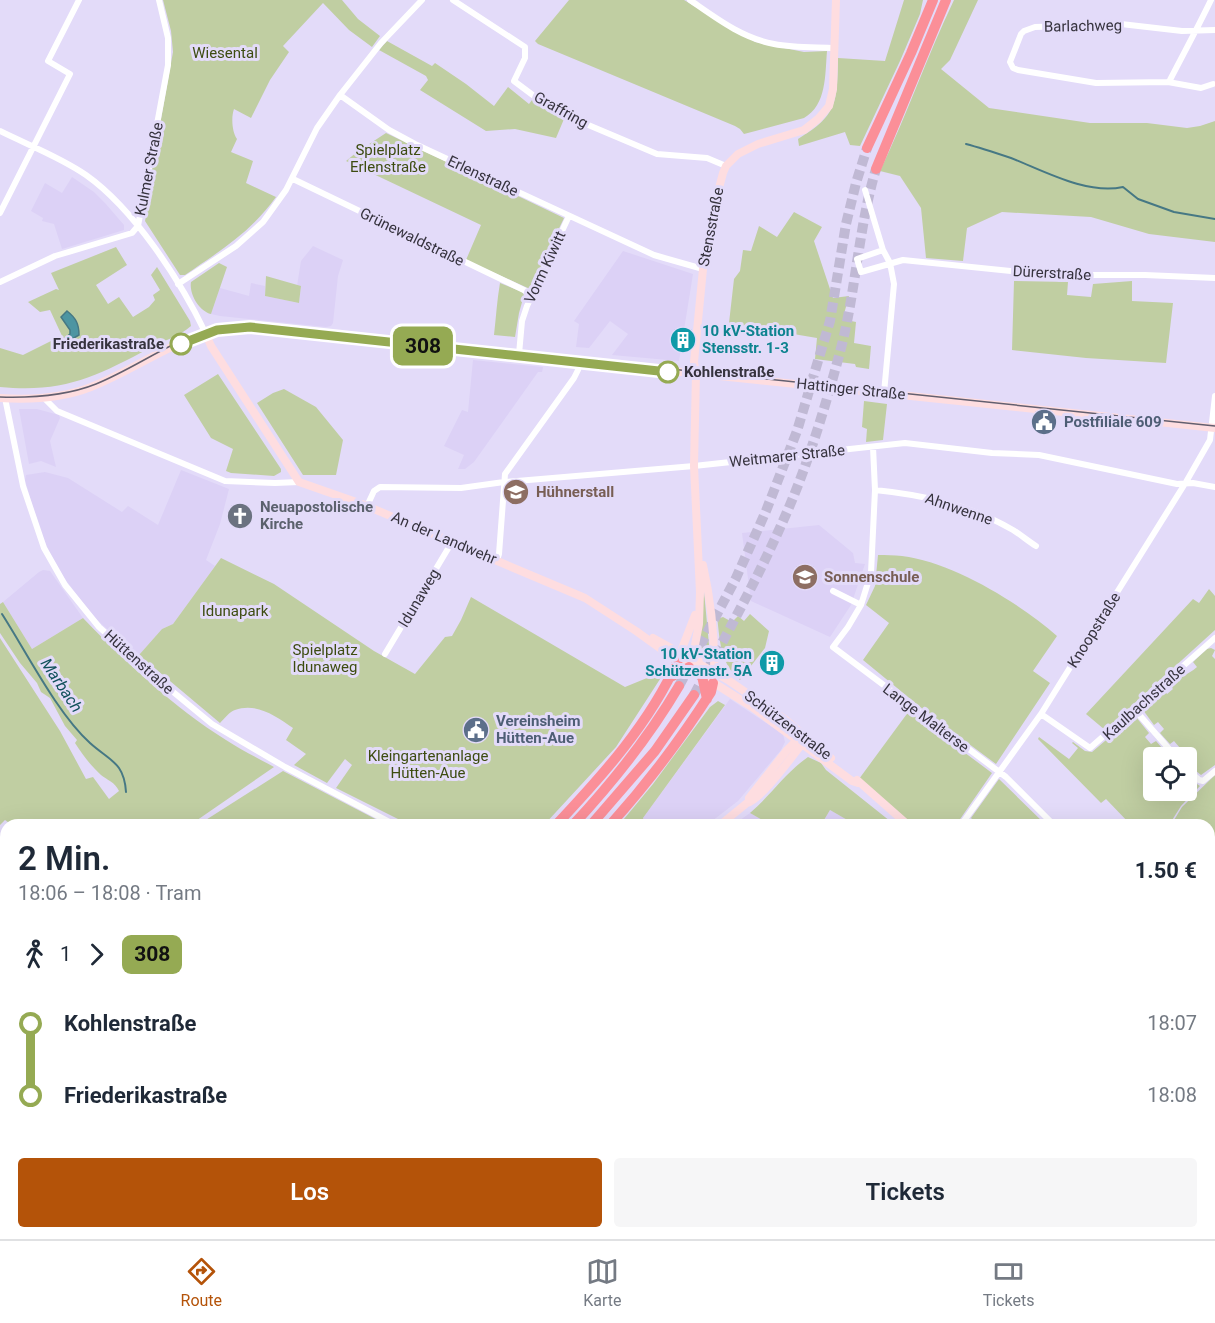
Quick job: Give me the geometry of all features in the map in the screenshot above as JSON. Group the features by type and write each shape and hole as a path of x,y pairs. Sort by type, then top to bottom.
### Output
{"highway":[{"path":"867,148 933,0"},
{"path":"876,169 946,0"},
{"path":"561,819 603,774 624,746 670,678 679,657"},
{"path":"670,678 694,665"},
{"path":"702,676 707,699"},
{"path":"615,819 663,763 707,699 711,692 713,677"},
{"path":"578,819 631,758 655,726 679,686"},
{"path":"596,819 655,751 694,695"}],"street":[{"path":"0,213 70,74 48,62 79,0"},
{"name":"Kulmer Straße","path":"0,282 55,256 132,233 138,226 168,65 168,38 159,0"},
{"path":"178,284 236,246 263,222 293,179 316,128 381,43 422,0"},
{"name":"Graffring","path":"453,0 525,47 525,58 514,81 542,102 575,120 657,154 707,158 726,165"},
{"path":"690,0 725,23 757,40 800,48 835,48"},
{"path":"726,165 747,149 804,130 829,106 832,94 836,0"},
{"path":"1168,82 1211,0"},
{"name":"Barlachweg","path":"1196,30 1182,31 1121,24 1035,27 1021,34 1010,62 1013,68 1018,70 1096,83 1168,82 1201,88 1213,84"},
{"path":"1196,30 1215,30"},
{"name":"Erlenstraße","path":"340,95 389,130 654,255 703,270"},
{"path":"0,131 73,167 94,181 138,226 178,284 206,332 211,346 299,482"},
{"name":"Stensstraße","path":"696,373 694,362 703,270 717,192 726,165"},
{"name":"Grünewaldstraße","path":"293,179 532,294"},
{"path":"865,190 883,250 890,263 894,284 884,393"},
{"name":"Vorm Kiwitt","path":"519,354 522,321 532,294 569,216"},
{"name":"Dürerstraße","path":"883,250 857,259 861,272 903,260 1075,277 1145,275 1215,279"},
{"name":"Hattinger Straße","path":"3,398 44,398 80,391 102,383 206,332 227,327 254,326 1213,428"},
{"path":"497,560 500,554 505,474 574,378 580,361"},
{"path":"694,665 694,645 699,624 694,466 696,373"},
{"name":"Knoopstraße","path":"965,819 1041,714 1186,482 1210,440 1215,396"},
{"name":"Hüttenstraße","path":"3,398 23,486 44,548 65,585 99,627 212,724 274,761 384,819"},
{"name":"An der Landwehr","path":"44,398 57,411 225,481 299,482 367,506 574,592 713,677"},
{"name":"Weitmarer Straße","path":"367,506 374,491 380,487 461,488 905,443 993,453 1039,455 1177,484 1186,482 1215,487"},
{"name":"Lange Malterse","path":"873,447 871,573 861,605 833,646 999,772 1048,819"},
{"name":"Ahnwenne","path":"874,490 922,496 961,506 998,522 1036,546"},
{"name":"Idunaweg","path":"386,654 452,542"},
{"path":"698,547 708,591 714,652 713,677"},
{"path":"833,591 861,605"},
{"path":"679,657 692,624 699,597"},
{"name":"Kaulbachstraße","path":"1041,714 1090,748 1214,641"},
{"path":"694,665 714,652"},
{"name":"An der Landwehr","path":"694,665 702,676 713,677"},
{"name":"Schützenstraße","path":"713,677 752,707 855,778 901,819"},
{"path":"1135,710 1167,747"},
{"path":"727,819 747,803 752,802 770,783 801,739"},
{"path":"1197,778 1203,780 1215,771"}],"shaded area":[{"path":"72,177 94,192 105,203 124,225 124,230 62,249 54,224 42,221 43,218 31,211 45,183 62,193"},
{"path":"313,246 343,260 338,276 331,326 211,314 220,288 249,296 251,283 265,286 265,296 299,303 301,286 297,286 301,261"},
{"path":"623,251 693,274 679,361 612,355 628,334 610,321 589,348 576,347 579,324 574,321"},
{"path":"67,311 76,322 79,335 60,346 57,340 64,339 70,334 70,330 61,317"},
{"path":"473,360 543,367 542,372 538,372 474,462 465,469 458,469 464,455 444,446 462,410 468,412"},
{"path":"19,409 37,409 59,415 60,418 50,441 56,467 41,461 29,464"},
{"path":"181,470 229,489 220,524 206,560 215,566 173,624 162,629 139,655 135,655 93,616 62,575 50,554 37,522 25,480 26,475 45,472 68,478 122,512 128,506 158,525"},
{"name":"Sonnenschule","path":"819,525 853,553 855,563 865,564 851,605 830,637 751,601 742,533"},
{"path":"43,570 50,571 83,618 32,649 3,602"},
{"path":"730,699 783,734 785,742 781,750 738,801 714,819 643,818"},
{"path":"830,810 846,819 825,819"},
{"path":"750,813 760,819 742,819"}],"green space":[{"name":"Wiesental","path":"163,0 342,0 358,19 380,36 372,47 349,30 323,3 283,46 289,52 270,80 251,118 234,109 232,116 237,139 231,152 253,161 246,183 276,197 245,231 185,275 180,275 145,221 173,52 171,31"},
{"path":"569,0 684,0 755,42 804,52 827,51 821,97 812,112 804,118 744,134 735,126 538,44 535,41"},
{"path":"904,0 923,0 920,14 860,146 850,145 845,132 799,146 798,139 821,122 833,106 837,86 838,58 885,61"},
{"path":"954,0 978,0 950,60 941,69 989,108 1090,123 1147,123 1187,128 1215,121 1215,242 1149,234 1091,217 1002,212 967,228 963,261 926,258 921,208 900,176 880,171"},
{"path":"387,41 432,66 435,63 494,106 508,87 529,104 532,100 564,119 556,138 515,129 486,131 420,90 428,80 426,76 379,50"},
{"name":"Spielplatz Erlenstraße","path":"386,133 564,218 530,289 466,260 481,225 346,161"},
{"path":"794,212 822,227 814,241 833,298 849,296 844,314 851,315 851,321 856,322 854,343 871,346 869,369 856,367 855,364 815,359 817,338 729,323 734,279 740,271 743,250 751,251 759,226 777,237"},
{"path":"116,247 127,265 96,285 108,304 119,297 133,317 149,307 155,300 153,295 160,290 151,275 157,267 191,326 177,336 78,381 43,388 0,387 0,348 23,355 59,337 63,338 50,310 40,312 28,302 56,289 59,290 51,273"},
{"path":"219,263 227,267 211,314 196,301 191,282"},
{"path":"266,276 301,286 299,303 265,296"},
{"path":"1014,281 1068,282 1067,295 1091,297 1093,284 1132,281 1132,301 1173,303 1166,363 1012,350"},
{"path":"500,283 524,295 515,337 494,335"},
{"path":"218,374 281,472 274,476 226,471 233,449 211,438 184,395"},
{"path":"284,389 316,407 343,440 336,475 303,475 257,403"},
{"path":"864,401 887,404 883,440 866,442 867,429 862,427"},
{"path":"878,555 922,560 963,575 1024,610 1057,636 1033,671 1050,683 996,764 930,715 863,660 889,623 866,605 875,586"},
{"path":"221,558 274,584 374,651 415,674 445,637 452,636 471,597 625,687 647,678 651,670 662,676 616,747 550,819 398,819 336,788 352,765 345,759 327,783 294,765 306,754 286,740 293,728 286,723 258,709 243,708 229,713 220,723 139,655 162,629 173,624"},
{"path":"1209,589 1215,596 1215,630 1105,730 1086,714 1193,599 1199,603"},
{"path":"704,591 709,645 708,649 697,648"},
{"path":"3,602 32,649 83,618 133,668 188,714 232,744 274,767 199,819 0,819 0,638 60,731 86,779 93,777 109,799 119,791 83,755 75,743 77,740 65,726 50,698 41,692 37,683 0,633 0,604"},
{"path":"750,614 769,631 765,648 740,680 725,659 720,643 717,616 732,622 738,616 744,621"},
{"path":"1207,649 1215,650 1212,656 1215,659 1215,765 1201,775 1197,772 1197,747 1179,747 1174,741 1170,744 1160,733 1164,729 1158,722 1154,725 1143,710 1145,705 1163,689 1167,694 1173,689 1169,684 1197,667 1193,662"},
{"path":"718,701 725,705 643,819 624,819 653,784 710,707"},
{"path":"909,711 992,773 960,819 906,819 859,779"},
{"path":"1136,717 1149,733 1145,737 1151,744 1156,741 1161,747 1143,747 1143,801 1186,801 1173,819 1125,819 1106,799 1101,803 1038,739 1039,737 1069,759 1078,748 1073,742 1085,751 1092,752"},
{"path":"808,757 821,763 826,770 887,819 846,819 830,810 825,819 760,819 750,813"},
{"path":"283,771 375,819 207,819"},
{"path":"1215,775 1215,819 1175,819 1188,801 1197,801 1197,792"},
{"path":"999,779 1040,819 972,819"}],"waterway":[{"path":"966,144 1011,158 1080,185 1109,189 1123,187 1138,199 1174,212 1215,219"},
{"name":"Marbach","path":"2,614 66,716 90,743 119,768 125,782 126,792"}],"tunnel":[{"path":"679,686 736,578 766,511 797,431 830,321 846,224 867,148"},
{"path":"694,695 773,543 808,459 840,352 850,307 865,214 876,169"}],"tram line":[{"path":"0,397 49,395 85,388 114,376 185,339 203,332 241,324 1215,426"},
{"name":"308","path":"181,344 217,330 250,327 668,372"}],"place":[{"name":"10 kV-Station Stensstr. 1-3","path":"683,340"},
{"name":"Friederikastraße","path":"181,344"},
{"name":"Kohlenstraße","path":"668,372"},
{"name":"Postfiliale 609","path":"1044,422"},
{"name":"Hühnerstall","path":"516,492"},
{"name":"Neuapostolische Kirche","path":"240,516"},
{"name":"Sonnenschule","path":"805,577"},
{"name":"10 kV-Station Schützenstr. 5A","path":"772,663"},
{"name":"Vereinsheim Hütten-Aue","path":"476,730"}],"park label":[{"name":"Idunapark","path":"235,611"},
{"name":"Spielplatz Idunaweg","path":"325,658"},
{"name":"Kleingartenanlage Hütten-Aue","path":"428,764"}]}
